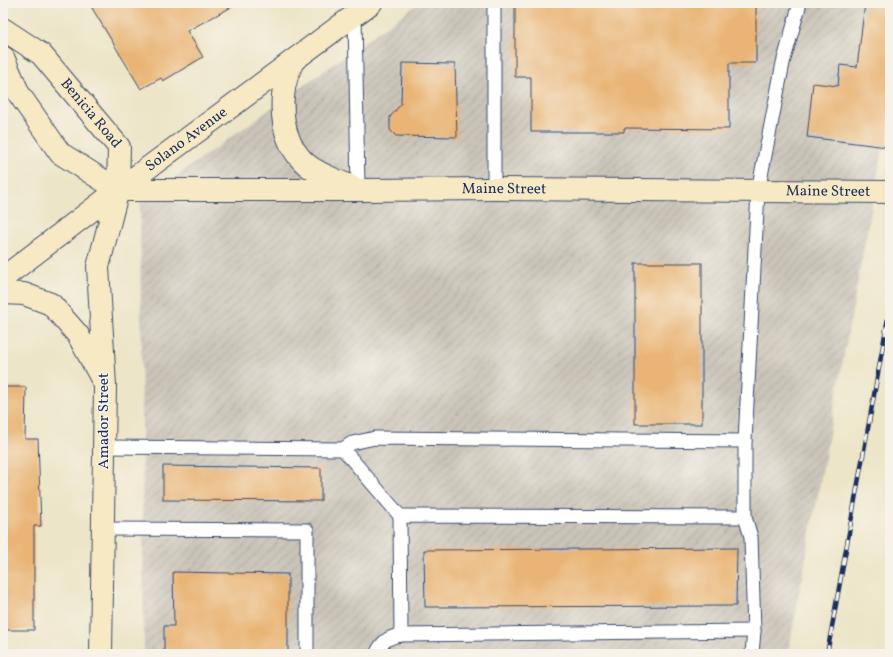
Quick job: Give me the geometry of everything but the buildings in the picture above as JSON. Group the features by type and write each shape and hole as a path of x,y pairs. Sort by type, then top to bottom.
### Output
{"street":[{"name":"Solano Avenue","path":"3,278 118,190 363,9"},
{"name":"Benicia Road","path":"3,29 41,54 119,147 118,190"},
{"path":"3,57 19,94 60,153 118,190"},
{"path":"293,62 285,76 283,108 285,127 291,145 300,158 316,171 358,190"},
{"name":"Maine Street","path":"118,190 358,190 494,188 890,192"},
{"name":"Amador Street","path":"101,654 105,386 98,267 118,190"},
{"path":"3,293 24,294 51,304 78,335 105,386"}],"lane":[{"path":"494,3 494,188"},
{"path":"752,654 754,631 751,537 745,517 745,441 758,191 783,63 800,3"},
{"path":"358,190 363,9"},
{"path":"104,447 343,449 352,443 375,438 745,441"},
{"path":"343,449 400,516 401,635"},
{"path":"400,516 745,517"},
{"path":"104,529 307,530 307,654"},
{"path":"376,654 381,644 389,637 401,635 754,631"}],"shaded area":[{"path":"419,3 890,3 890,109 788,654 144,654 140,202"}],"railway":[{"path":"827,654 890,307"}]}
